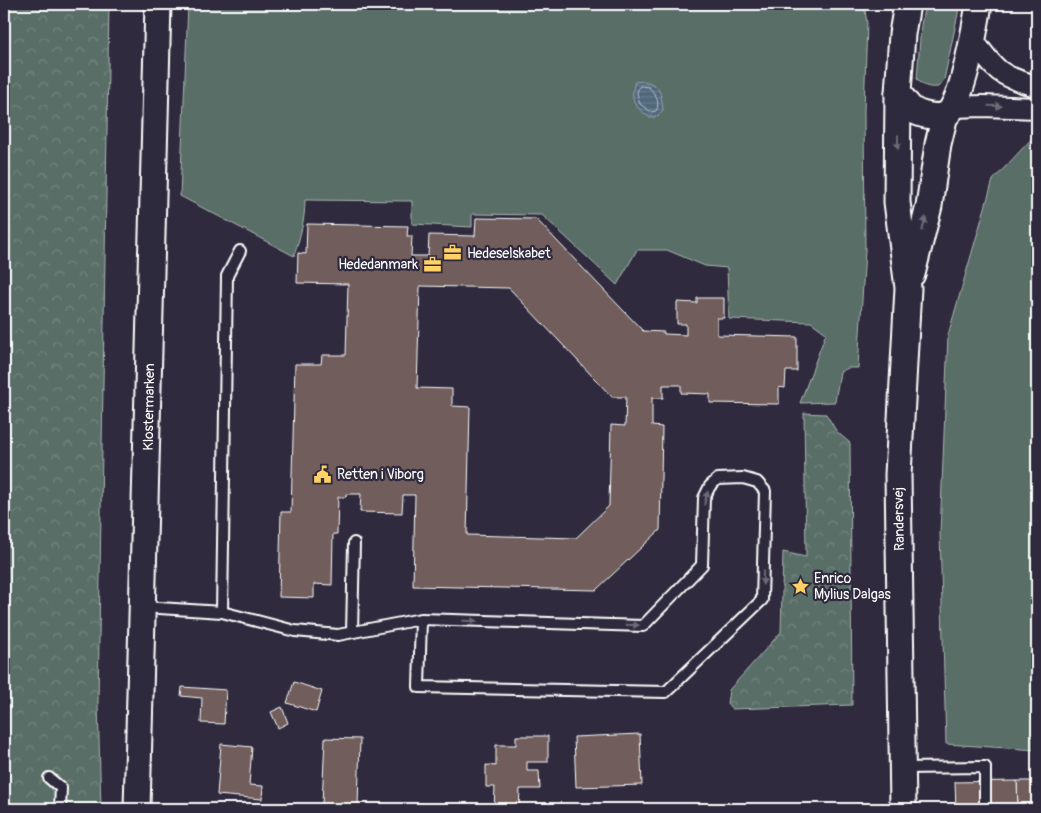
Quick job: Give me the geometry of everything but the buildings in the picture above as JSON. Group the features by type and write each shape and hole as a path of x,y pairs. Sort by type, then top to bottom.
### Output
{"street":[{"name":"Klostermarken","path":"137,809 144,607 158,4"},
{"name":"Randersvej","path":"903,809 898,475 908,288 897,202 898,93 902,34 907,4"},
{"name":"Randersvej","path":"908,288 929,206 938,144 949,111 962,83 973,40 979,4"},
{"path":"973,40 992,66 1006,76 1037,86"},
{"path":"898,93 914,110 926,114 983,106 1037,108"}],"lane":[{"path":"222,612 227,276 240,252"},
{"path":"144,607 222,612 295,631 338,635 421,619 643,626 702,565 704,498 710,486 718,479 743,478 757,482 765,490 762,600 666,692 419,687 421,619"},
{"path":"352,632 354,543"},
{"path":"901,768 985,767 985,809"},
{"path":"49,778 61,788 60,809"}],"green space":[{"path":"4,4 109,4 98,703 101,809 4,809"},
{"path":"188,4 864,4 867,23 864,111 865,250 858,368 848,368 840,372 835,402 800,403 826,333 811,322 729,319 727,268 705,266 667,250 637,250 617,285 542,215 472,214 472,227 412,224 412,201 305,200 303,221 294,256 180,196"},
{"path":"925,4 960,4 944,80 938,87 926,86 917,79 921,25"},
{"path":"1037,133 1037,750 946,744 940,534 948,335 993,180"},
{"path":"804,413 826,414 837,432 850,443 852,705 732,709 727,703 729,690 781,632 783,552 806,557"}],"water":[{"path":"643,81 657,87 659,91 663,110 658,116 650,118 640,110 633,99 635,82"}],"place":[{"name":"Hedeselskabet","path":"453,253"},
{"name":"Hededanmark","path":"432,264"},
{"name":"Retten i Viborg","path":"323,474"},
{"name":"Enrico Mylius Dalgas","path":"800,586"}]}
